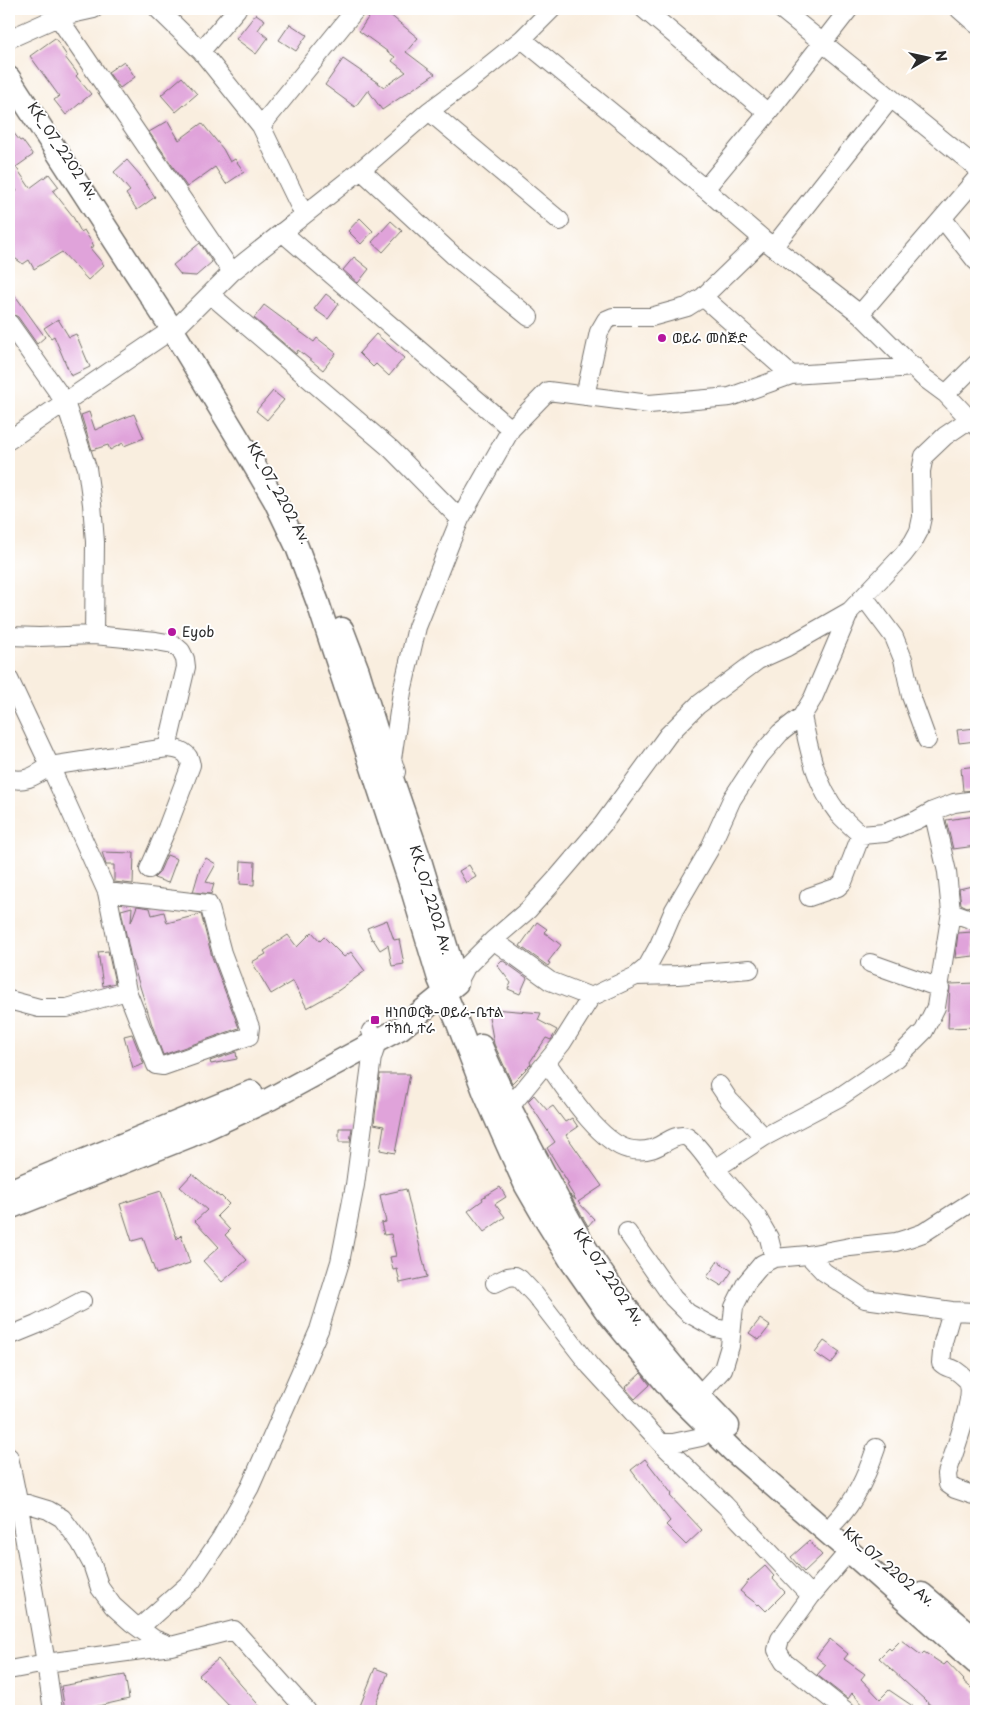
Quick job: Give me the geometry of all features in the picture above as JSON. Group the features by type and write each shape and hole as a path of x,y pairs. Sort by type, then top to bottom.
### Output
{"main road":[{"name":"KK_07_2202 Av.","path":"9,69 176,326 206,364 290,509 313,557 358,672 419,857 452,978 510,1108 552,1188 592,1258 634,1316 699,1396 754,1452 976,1640"},
{"path":"9,78 176,326 275,501 297,547 318,603 410,884 452,978 485,1094 526,1186 548,1224 606,1311 674,1393 733,1451 850,1551 976,1663"},
{"path":"9,1208 190,1136 270,1099 373,1038 390,1019 452,978"},
{"path":"9,1191 270,1084 340,1049 373,1038"}],"street":[{"path":"9,39 56,13 94,9"},
{"path":"158,9 201,51 261,126 304,215"},
{"path":"201,51 236,9"},
{"path":"261,126 356,9"},
{"path":"644,9 768,113"},
{"path":"781,9 976,167"},
{"path":"705,189 768,113 849,9"},
{"path":"959,9 976,24"},
{"path":"9,440 176,326 211,295 232,272 361,170 429,110 522,39 548,10"},
{"path":"56,13 232,272"},
{"path":"452,978 528,910 557,878 603,824 668,735 698,705 758,660 787,647 850,611 864,597 903,555 919,530 922,517 921,471 924,456 946,436 973,423 946,394 923,377 860,314 768,242 522,39"},
{"path":"585,396 599,332 606,320 613,316 651,317 660,315 687,307 703,297 768,242 892,98"},
{"path":"429,110 560,221"},
{"path":"361,170 453,254 529,317"},
{"path":"860,314 976,179"},
{"path":"943,219 976,261"},
{"path":"282,232 511,430"},
{"path":"211,295 391,449 460,519"},
{"path":"703,297 791,375"},
{"path":"9,322 65,402 87,468 95,542 94,635"},
{"path":"946,394 976,364"},
{"path":"419,857 392,759 402,692 417,628 460,519 511,430 548,391 649,404 730,397 791,375 915,367"},
{"path":"864,597 894,637 903,659 911,696 927,740"},
{"path":"510,1108 562,1044 591,997 636,976 647,967 674,910 709,850 732,799 760,756 780,733 802,716 813,698 850,611"},
{"path":"9,636 94,635 156,640 173,644 181,651 185,659 186,668 168,748"},
{"path":"9,679 107,892 128,991 156,1064 163,1066 249,1036 250,1027 222,953 208,904 107,892"},
{"path":"802,716 809,754 821,786 839,814 861,835 885,833 954,803 976,800"},
{"path":"9,778 17,781 26,779 50,766 168,748 185,751 190,758 191,765 148,869"},
{"path":"715,1169 764,1137 838,1098 897,1058 924,1031 936,1007 951,912 947,872 933,811"},
{"path":"809,898 838,887 843,882 861,835"},
{"path":"951,912 976,921"},
{"path":"493,940 550,981 591,997"},
{"path":"870,963 940,988"},
{"path":"636,976 677,975 750,969"},
{"path":"9,1000 39,1008 67,1008 128,991"},
{"path":"139,1628 192,1581 221,1538 250,1488 319,1330 340,1262 355,1185 372,1056 375,1050 373,1038"},
{"path":"547,1063 590,1120 613,1142 627,1149 652,1149 680,1136 686,1136 758,1217 768,1238 774,1258"},
{"path":"719,1085 729,1100 764,1137"},
{"path":"699,1396 723,1369 730,1346 730,1331 734,1307 746,1283 762,1264 774,1258 896,1242 909,1238 923,1233 976,1198"},
{"path":"626,1232 673,1298 688,1313 715,1328 730,1331"},
{"path":"808,1255 824,1272 865,1299 952,1311 976,1312"},
{"path":"495,1283 508,1277 515,1276 520,1279 535,1295 590,1366 661,1443 725,1505 811,1596"},
{"path":"9,1336 36,1325 82,1301"},
{"path":"952,1311 942,1342 942,1363 946,1368 955,1370 967,1381 970,1387 972,1413 947,1474 948,1484 955,1489 976,1496"},
{"path":"661,1443 673,1443 701,1437 710,1429"},
{"path":"835,1522 846,1511 867,1474 876,1448"},
{"path":"9,1457 53,1711"},
{"path":"18,1501 48,1510 62,1518 80,1542 92,1564 100,1588 113,1606 139,1628 171,1646"},
{"path":"846,1711 784,1662 777,1650 780,1638 811,1596 850,1551"},
{"path":"9,1670 46,1663 171,1646 234,1630 307,1711"}],"building":[{"path":"374,9 383,9 418,38 406,52 435,74 382,110 368,90 355,107 325,85 343,59 384,87 406,72 392,61 395,57 359,31"},
{"path":"256,14 265,20 258,30 268,38 256,54 236,39"},
{"path":"290,24 307,35 296,51 279,40"},
{"path":"55,38 67,56 65,57 78,74 76,76 91,94 66,115 54,100 59,96 30,56"},
{"path":"124,61 135,77 120,88 108,72"},
{"path":"182,77 197,94 176,112 161,95"},
{"path":"168,121 179,140 202,123 223,149 230,162 235,159 244,172 226,184 215,167 187,187 149,132"},
{"path":"9,127 33,155 16,167 30,188 49,174 59,187 53,191 72,215 81,232 84,230 94,246 90,248 104,265 88,280 62,252 34,269 29,260 23,264 9,254 9,197 17,191 9,180"},
{"path":"127,160 155,197 137,210 126,194 130,191 114,172"},
{"path":"360,218 373,231 361,244 348,231"},
{"path":"391,221 402,231 383,252 372,242"},
{"path":"200,243 212,262 196,276 181,275 173,265"},
{"path":"354,257 369,269 358,283 343,270"},
{"path":"9,287 45,337 37,344 18,317 9,312"},
{"path":"326,294 339,304 328,319 314,309"},
{"path":"264,305 314,342 317,338 336,353 323,370 298,350 296,354 254,318"},
{"path":"58,319 69,337 76,334 90,367 71,376 54,336 51,338 44,328"},
{"path":"376,334 404,358 389,376 376,364 373,367 359,353"},
{"path":"273,391 284,400 267,420 256,411"},
{"path":"89,412 95,430 134,414 144,438 124,446 123,443 110,450 108,445 92,450 81,415"},
{"path":"976,728 976,741 959,743 957,730"},
{"path":"976,766 976,790 963,791 961,768"},
{"path":"976,816 976,846 953,849 946,820"},
{"path":"102,852 134,853 133,884 114,882 114,865 106,865"},
{"path":"167,855 177,859 168,883 154,878 159,873"},
{"path":"206,858 216,864 206,882 214,884 211,894 193,892 200,868"},
{"path":"241,861 255,862 254,885 240,884"},
{"path":"469,865 476,877 466,883 459,871"},
{"path":"972,886 976,904 967,907 961,904 959,889"},
{"path":"137,906 150,908 152,915 164,912 167,923 201,914 212,957 239,1028 163,1055 131,958 121,910 132,907 131,922"},
{"path":"387,920 394,940 399,939 404,964 392,966 388,945 380,950 372,940 367,928"},
{"path":"537,922 547,929 544,932 561,945 548,962 550,963 548,966 520,946"},
{"path":"312,932 320,941 324,937 344,957 351,952 365,971 339,990 307,1008 293,981 271,994 252,962 266,954 264,951 288,935 297,947"},
{"path":"972,932 974,956 955,958 958,933"},
{"path":"108,951 115,983 103,986 98,952"},
{"path":"502,960 527,978 520,994 508,989 511,983 497,965"},
{"path":"976,983 976,1027 948,1028 950,984"},
{"path":"493,1009 541,1013 538,1020 557,1030 551,1040 546,1038 530,1062 531,1064 512,1083 494,1044 488,1011"},
{"path":"132,1034 144,1064 133,1068 124,1036"},
{"path":"236,1052 237,1059 211,1064 210,1061"},
{"path":"380,1074 410,1074 395,1153 380,1150 384,1126 374,1124"},
{"path":"534,1095 547,1110 553,1106 565,1122 572,1118 578,1127 566,1135 602,1186 578,1202 594,1219 588,1226 570,1195 576,1200 567,1185 569,1184 547,1148 555,1142 528,1101"},
{"path":"339,1128 352,1128 350,1142 339,1142"},
{"path":"192,1174 229,1204 217,1216 230,1230 225,1235 247,1260 222,1282 203,1261 219,1247 195,1221 207,1210 180,1187"},
{"path":"500,1187 506,1197 495,1204 505,1217 484,1232 468,1211 483,1200 482,1198"},
{"path":"406,1189 427,1277 400,1283 397,1269 393,1270 390,1257 396,1256 391,1234 384,1235 381,1223 386,1222 380,1195"},
{"path":"161,1191 177,1239 181,1235 190,1263 156,1274 143,1238 132,1241 120,1204"},
{"path":"718,1261 732,1271 722,1286 707,1277"},
{"path":"760,1319 770,1326 759,1340 749,1333"},
{"path":"824,1341 840,1352 831,1364 815,1353"},
{"path":"641,1373 650,1385 635,1399 625,1388"},
{"path":"645,1459 672,1494 670,1496 702,1530 686,1545 666,1525 670,1521 631,1470"},
{"path":"809,1541 822,1555 804,1572 791,1557"},
{"path":"765,1566 774,1576 772,1578 785,1592 766,1611 740,1591"},
{"path":"830,1639 848,1654 844,1659 865,1674 861,1679 880,1699 889,1690 920,1711 869,1711 852,1693 848,1699 817,1675 826,1665 816,1657"},
{"path":"901,1640 921,1655 924,1652 944,1665 947,1662 963,1681 976,1692 976,1711 937,1711 879,1658"},
{"path":"218,1659 264,1711 234,1711 199,1675"},
{"path":"375,1668 388,1673 373,1711 358,1711"},
{"path":"125,1675 129,1699 65,1711 61,1686"}],"place":[{"name":"ወይራ መስጅድ","path":"662,338"},
{"name":"Eyob","path":"172,632"},
{"name":"ዘነበወርቅ-ወይራ-ቤተል ተክሲ ተራ","path":"375,1020"}]}
